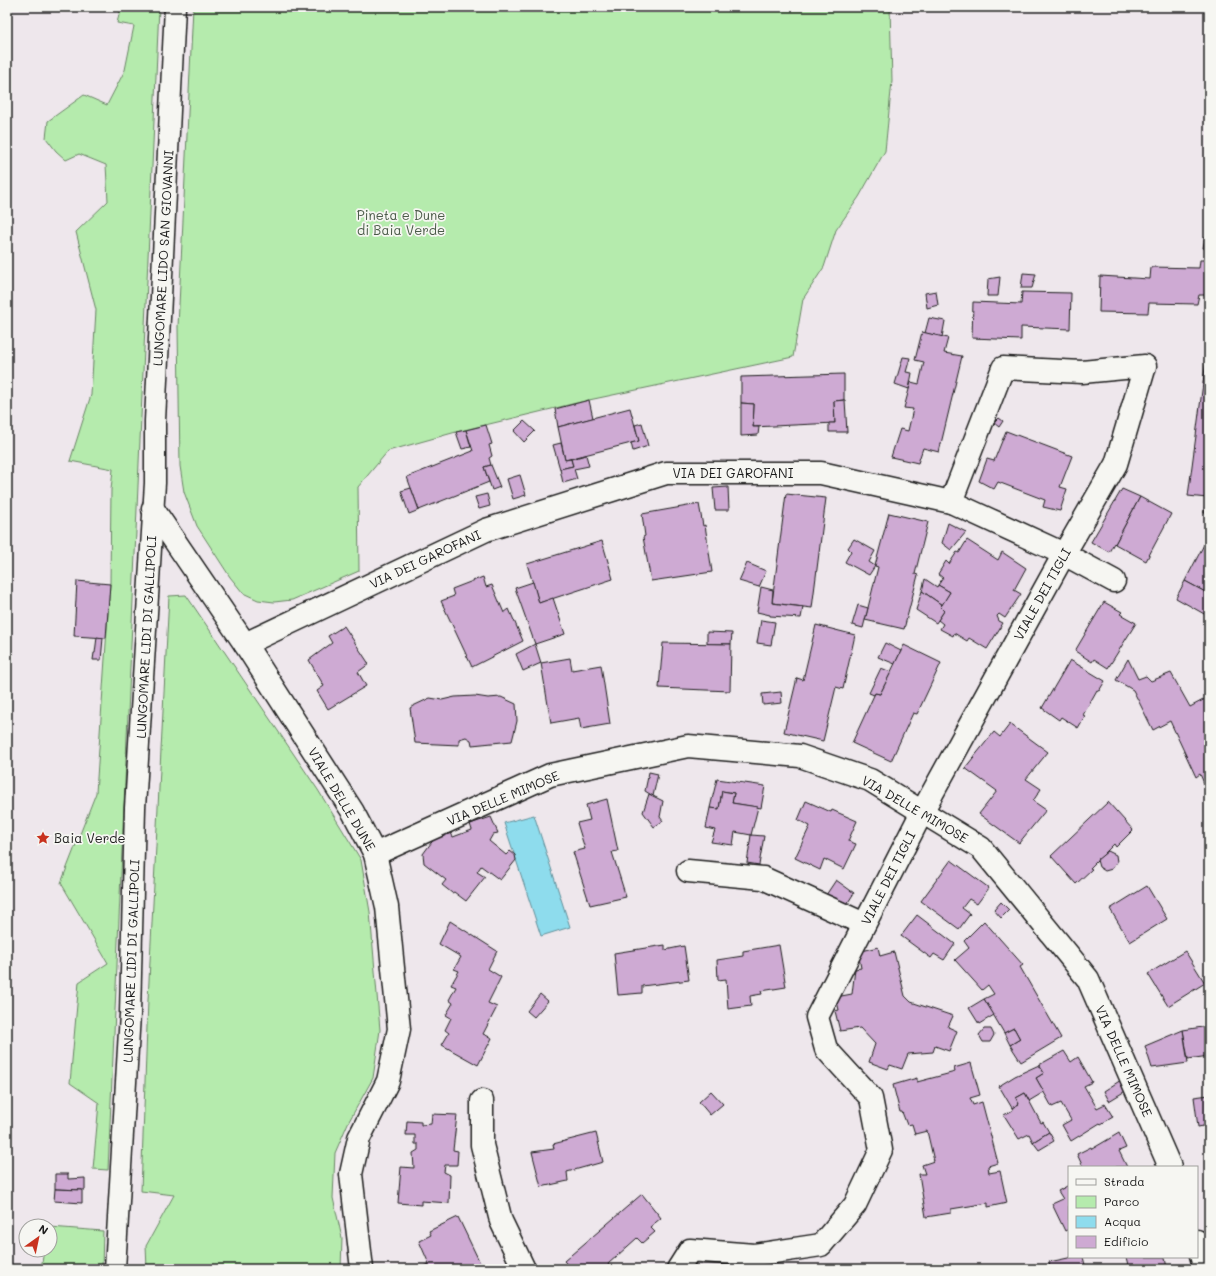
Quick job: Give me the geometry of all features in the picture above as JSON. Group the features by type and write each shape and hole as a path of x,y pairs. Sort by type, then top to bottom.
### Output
{"street":[{"name":"LUNGOMARE LIDO SAN GIOVANNI","path":"153,509 155,482 156,399 175,7"},
{"name":"VIALE DEI TIGLI","path":"678,1269 690,1250 754,1255 821,1245 856,1205 881,1150 870,1098 826,1049 817,1017 922,812 1064,554 1116,464 1145,366 1082,372 1003,368 951,502"},
{"name":"VIA DEI GAROFANI","path":"245,644 486,530 666,473 821,473 951,502 1064,554 1114,582"},
{"name":"VIALE DELLE DUNE","path":"153,509 245,644 353,812 375,854 387,907 399,1029 388,1080 359,1138 351,1174 362,1269"},
{"name":"LUNGOMARE LIDI DI GALLIPOLI","path":"115,1269 130,1014 135,808 144,685 153,509"},
{"name":"VIA DELLE MIMOSE","path":"375,854 550,775 688,746 800,756 870,780 981,848 1088,979 1170,1166"},
{"path":"688,871 763,878 864,924"},
{"path":"482,1101 482,1145 501,1221 524,1269"},
{"path":"1198,1244 1205,1269"}],"green space":[{"path":"121,7 159,7 108,1170 93,1169 99,1103 70,1083 79,982 108,963 61,883 96,793 110,584 111,490 113,469 70,461 91,395 96,310 76,232 108,201 106,165 79,154 66,160 56,151 46,138 48,121 84,95 107,105 125,70 134,26 117,23"},
{"name":"Pineta e Dune di Baia Verde","path":"193,7 890,7 892,81 885,151 859,197 836,230 824,267 803,299 793,357 589,400 456,432 388,451 358,487 359,571 292,600 274,602 258,600 243,593 230,577 197,526 184,492 180,466 178,327"},
{"path":"186,595 318,790 361,860 370,912 380,1030 373,1078 348,1123 335,1153 333,1198 342,1238 341,1269 147,1269 146,1246 174,1195 141,1191 148,1000 169,596"},
{"path":"58,1228 103,1231 102,1269 41,1269 43,1258 58,1258"}],"water":[{"path":"534,815 570,927 541,936 504,823"}],"building":[{"path":"1205,237 1209,238 1209,249 1203,248"},
{"path":"1200,260 1209,260 1209,295 1199,295 1197,304 1149,303 1148,313 1099,312 1100,276 1150,279 1151,267 1199,268"},
{"path":"1023,273 1036,274 1032,288 1021,288"},
{"path":"1000,277 998,296 987,296 988,279"},
{"path":"936,291 938,305 927,308 925,293"},
{"path":"1022,292 1071,293 1070,329 1021,327 1021,340 972,338 973,302 1021,304"},
{"path":"929,318 945,321 942,337 925,333"},
{"path":"922,332 948,338 944,353 962,356 939,452 923,448 918,463 891,457 900,429 908,431 913,409 904,408 911,382 919,384 924,362 915,360"},
{"path":"1207,353 1209,353 1209,513 1204,513 1207,498 1188,496"},
{"path":"903,357 910,358 906,372 912,373 909,389 895,384"},
{"path":"844,374 844,400 834,401 835,423 753,427 754,404 741,403 741,377"},
{"path":"589,400 593,418 558,427 555,409"},
{"path":"845,400 847,432 829,432 829,423 835,423 834,401"},
{"path":"741,403 754,404 753,427 759,427 758,435 741,436"},
{"path":"630,408 639,441 565,460 558,427"},
{"path":"999,418 1003,421 999,427 994,423"},
{"path":"524,421 535,431 524,442 514,431"},
{"path":"642,423 648,446 633,451 631,443 639,441 635,425"},
{"path":"486,425 492,444 489,445 492,456 489,458 491,465 484,467 489,482 419,510 407,477 473,451 466,430"},
{"path":"466,430 471,447 462,449 456,432"},
{"path":"1006,431 1072,456 1060,487 1067,489 1060,511 1043,507 1045,500 998,482 994,489 979,481 987,459 994,461"},
{"path":"561,443 565,460 571,459 573,466 560,469 553,445"},
{"path":"586,455 589,466 574,469 577,479 563,483 560,469 573,466 571,459"},
{"path":"491,465 500,487 492,490 484,467"},
{"path":"520,475 526,495 513,499 507,479"},
{"path":"728,487 729,510 715,510 713,488"},
{"path":"411,488 419,510 409,514 401,491"},
{"path":"1122,489 1140,497 1115,544 1114,543 1109,552 1091,542"},
{"path":"487,494 490,506 479,509 475,497"},
{"path":"786,494 826,498 812,608 772,603"},
{"path":"1140,497 1171,514 1146,561 1115,544"},
{"path":"699,504 703,526 705,525 712,572 651,581 643,537 645,536 642,514"},
{"path":"889,513 928,522 915,574 918,575 904,629 865,620 878,567 875,566"},
{"path":"948,523 966,532 951,550 942,543"},
{"path":"1209,535 1209,594 1185,581"},
{"path":"854,539 875,551 869,562 875,566 869,575 845,562 851,551 848,548"},
{"path":"967,540 998,560 1002,552 1026,568 1014,590 1021,594 1005,618 999,614 997,616 999,621 1003,623 987,649 969,638 967,641 954,633 953,636 940,629 943,624 938,620 944,611 940,607 950,592 938,585 943,578 938,574 946,561 949,564 957,552 959,553"},
{"path":"602,541 613,579 539,603 527,564"},
{"path":"747,563 766,571 759,587 739,581"},
{"path":"483,577 486,587 492,585 504,613 509,609 523,641 472,667 441,601 454,596 452,589"},
{"path":"925,579 937,587 938,585 950,592 942,605 922,591"},
{"path":"77,581 110,584 106,638 74,636"},
{"path":"1185,581 1209,594 1209,609 1206,615 1176,598"},
{"path":"533,582 539,603 553,598 565,634 535,644 515,588"},
{"path":"761,587 773,590 772,603 803,607 801,618 770,616 757,612"},
{"path":"922,591 942,605 940,607 944,611 936,623 916,610"},
{"path":"1104,602 1122,612 1120,614 1136,623 1108,668 1094,659 1092,662 1075,651"},
{"path":"858,605 868,608 863,628 852,625"},
{"path":"761,620 775,622 771,645 757,643"},
{"path":"816,625 855,635 843,689 836,687 823,741 784,732 797,678 803,680"},
{"path":"344,626 369,664 358,672 366,686 328,709 317,691 324,686 309,660 332,643 328,636"},
{"path":"707,632 732,633 731,644 707,644"},
{"path":"97,637 103,638 101,660 93,660 95,653"},
{"path":"663,643 731,644 730,691 659,688"},
{"path":"885,643 901,651 895,664 878,657"},
{"path":"535,644 541,663 523,671 516,654"},
{"path":"904,645 941,663 917,714 913,713 891,761 852,743 875,693 880,694"},
{"path":"570,658 572,670 601,665 610,724 581,729 579,718 551,723 541,663"},
{"path":"1128,659 1138,679 1146,676 1151,681 1171,673 1190,707 1207,698 1209,703 1209,795 1200,774 1196,777 1170,721 1153,730 1133,690 1116,680"},
{"path":"1070,660 1105,681 1099,691 1097,690 1083,715 1085,716 1078,728 1061,717 1059,720 1042,708"},
{"path":"881,668 891,672 880,694 875,693 874,695 869,693"},
{"path":"781,692 782,703 763,705 762,694"},
{"path":"475,696 488,698 501,697 516,704 517,721 512,741 472,745 471,740 466,737 459,739 459,745 415,743 410,708 430,698 442,700 455,697"},
{"path":"1010,724 1048,752 1026,779 1041,789 1033,801 1046,810 1019,843 979,814 997,791 965,768 994,732 1000,737"},
{"path":"649,772 658,774 653,796 645,791"},
{"path":"717,779 765,786 761,808 732,803 734,793 722,791 719,809 710,808"},
{"path":"722,791 734,793 732,803 758,807 751,835 735,832 733,845 711,842 715,830 706,828 710,808 719,809"},
{"path":"649,794 663,801 660,817 663,821 654,827 643,812"},
{"path":"607,799 618,851 612,852 626,897 590,905 573,852 585,849 577,823 590,820 586,805"},
{"path":"806,801 857,821 848,841 856,844 844,869 824,859 820,870 795,858 810,826 798,820"},
{"path":"1108,802 1133,830 1116,847 1114,844 1090,868 1092,869 1076,884 1051,856"},
{"path":"491,817 498,833 493,834 489,841 506,855 510,851 515,855 516,860 500,880 481,866 477,872 485,877 466,901 442,885 446,880 424,863 423,854 434,839 451,833 453,837 472,830 470,824"},
{"path":"751,835 764,836 759,865 747,863"},
{"path":"1108,851 1116,855 1117,862 1112,869 1105,871 1099,867 1097,860"},
{"path":"951,860 989,888 977,904 969,899 962,908 970,914 959,929 921,901"},
{"path":"836,880 854,893 847,904 826,895"},
{"path":"1147,886 1167,919 1130,942 1110,909"},
{"path":"1001,902 1009,910 1001,918 994,910"},
{"path":"917,915 955,944 944,960 934,954 931,958 901,936"},
{"path":"450,921 497,951 488,969 501,977 488,1003 497,1007 483,1034 492,1038 478,1065 442,1045 449,1033 445,1030 451,1018 446,1015 453,1003 449,1000 456,987 451,985 459,971 454,969 461,957 439,944"},
{"path":"984,921 1023,965 1020,967 1061,1038 1021,1062 1010,1045 1020,1039 1014,1028 1004,1033 984,999 994,994 988,985 982,990 955,960 969,948 964,941"},
{"path":"665,945 665,950 684,946 689,980 642,986 642,993 618,995 614,953"},
{"path":"779,945 786,987 761,991 762,994 750,996 751,1006 728,1009 726,979 718,980 717,960 743,956 743,951"},
{"path":"878,947 880,956 894,952 905,996 911,1002 953,1016 948,1027 957,1031 949,1051 935,1046 933,1052 908,1054 902,1069 890,1065 888,1069 869,1062 875,1044 860,1028 840,1031 835,1011 839,1010 836,997 852,994 855,969 861,968 858,952"},
{"path":"1185,951 1205,983 1168,1006 1148,974"},
{"path":"540,994 548,1001 534,1017 527,1011"},
{"path":"984,999 994,1015 979,1024 969,1008"},
{"path":"1209,1026 1209,1056 1188,1059 1183,1030"},
{"path":"1014,1028 1020,1039 1010,1045 1004,1033"},
{"path":"984,1029 991,1029 994,1035 990,1042 983,1042 979,1035"},
{"path":"1183,1030 1188,1063 1152,1068 1145,1046"},
{"path":"1064,1051 1071,1062 1078,1057 1092,1082 1084,1086 1097,1108 1105,1104 1113,1117 1101,1124 1100,1123 1071,1141 1062,1125 1071,1120 1061,1103 1052,1107 1036,1078 1044,1073 1039,1065"},
{"path":"971,1063 980,1095 970,1098 973,1105 982,1102 998,1163 988,1166 989,1173 1000,1171 1007,1203 988,1207 988,1203 951,1209 951,1213 926,1217 919,1174 925,1174 922,1165 934,1161 927,1131 915,1134 912,1124 907,1125 902,1112 900,1112 893,1085 917,1078 917,1082 955,1072 954,1068"},
{"path":"1039,1065 1044,1073 1036,1078 1044,1092 1029,1101 1025,1093 1016,1098 1019,1104 1012,1108 999,1086 1015,1076"},
{"path":"1121,1080 1127,1090 1109,1101 1104,1091"},
{"path":"711,1091 723,1104 710,1115 699,1102"},
{"path":"1025,1093 1041,1123 1043,1122 1049,1132 1033,1142 1029,1134 1019,1139 1004,1115 1013,1110 1012,1108 1019,1104 1016,1098"},
{"path":"1209,1095 1209,1125 1198,1127 1194,1097"},
{"path":"432,1114 457,1115 453,1150 458,1151 457,1165 445,1165 444,1172 450,1175 449,1203 421,1201 421,1205 398,1203 401,1167 414,1168 413,1153 418,1150 418,1144 415,1144 415,1135 406,1135 407,1121 421,1122 421,1125 431,1124"},
{"path":"1049,1132 1054,1141 1039,1150 1033,1142"},
{"path":"596,1133 603,1162 567,1172 568,1181 541,1187 532,1152 554,1149 553,1144"},
{"path":"1119,1133 1126,1148 1119,1151 1126,1166 1083,1166 1077,1154 1091,1147 1092,1149"},
{"path":"55,1174 68,1174 68,1179 85,1178 85,1190 55,1189"},
{"path":"1068,1186 1068,1230 1065,1231 1052,1204 1063,1199 1058,1191"},
{"path":"55,1189 82,1190 82,1203 54,1201"},
{"path":"642,1194 661,1218 650,1227 655,1232 642,1243 637,1238 608,1264 611,1269 571,1269 564,1261"},
{"path":"458,1217 483,1269 426,1269 425,1266 429,1264 419,1241 431,1235 429,1231"},
{"path":"1068,1258 1083,1258 1086,1269 1050,1269 1049,1262"},
{"path":"1126,1258 1165,1258 1167,1269 1129,1269"}],"place":[{"name":"Baia Verde","path":"43,838"}]}
